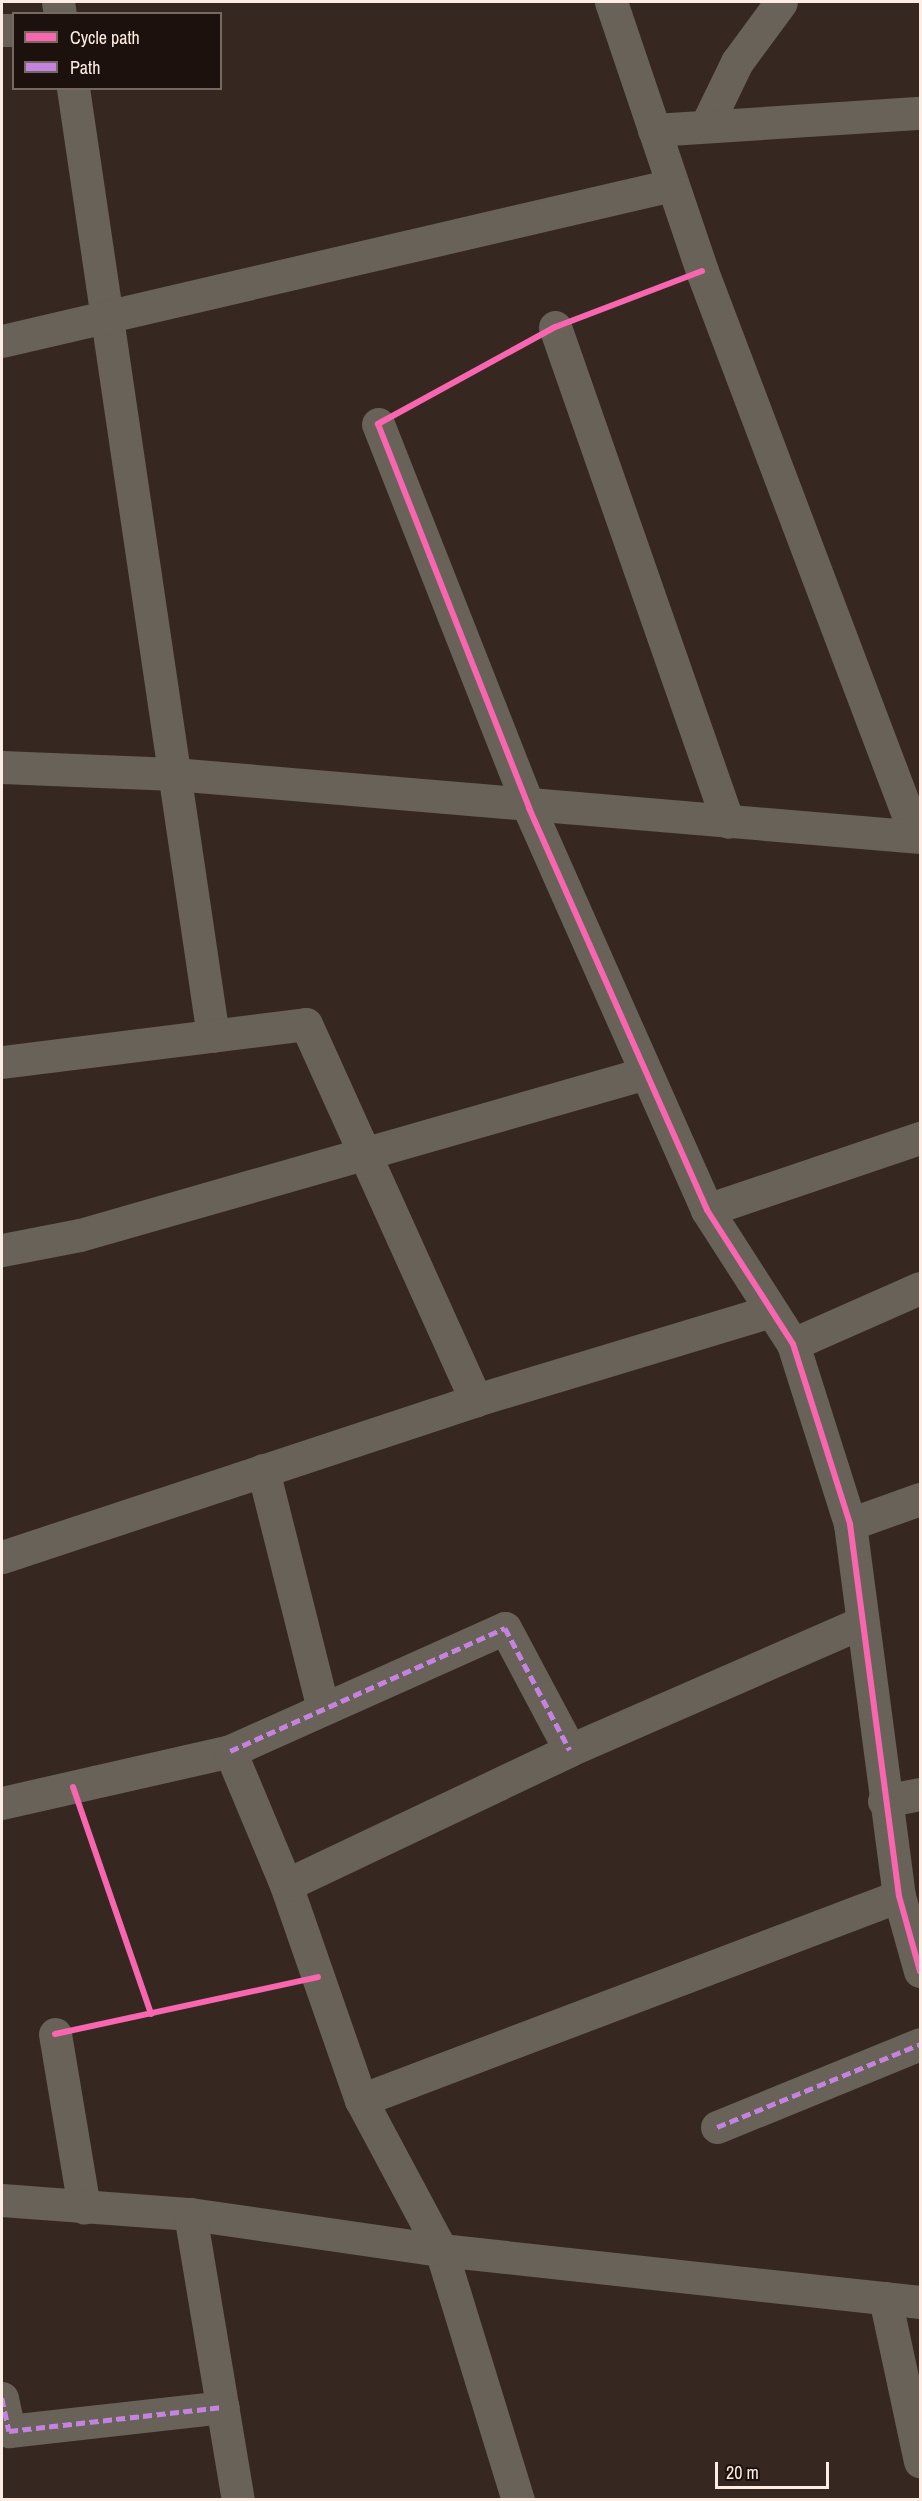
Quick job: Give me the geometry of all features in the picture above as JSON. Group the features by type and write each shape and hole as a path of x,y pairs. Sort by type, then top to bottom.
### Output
{"street":[{"path":"2,766 174,774 529,808 918,836 672,185 610,2"},
{"path":"707,124 737,62 781,2"},
{"path":"73,90 110,315 213,1035"},
{"path":"654,130 707,124 921,113"},
{"path":"2,341 672,185"},
{"path":"555,327 728,822"},
{"path":"378,424 529,808 707,1210 768,1312 793,1344 850,1524 884,1801 899,1896 921,1971"},
{"path":"2,1062 306,1024 361,1153 476,1400"},
{"path":"2,1250 80,1235 646,1072"},
{"path":"707,1210 921,1138"},
{"path":"793,1344 921,1288"},
{"path":"2,1557 476,1400 768,1312"},
{"path":"263,1470 323,1709"},
{"path":"850,1524 921,1499"},
{"path":"286,1885 570,1750 861,1623"},
{"path":"2,1803 230,1750 505,1628 570,1750"},
{"path":"230,1750 286,1885 361,2100 441,2250 518,2499"},
{"path":"884,1801 921,1794"},
{"path":"361,2100 899,1896"},
{"path":"55,2034 84,2208"},
{"path":"717,2127 921,2044"},
{"path":"2,2200 84,2208 190,2214 441,2250 921,2302"},
{"path":"190,2214 238,2499"},
{"path":"885,2298 921,2461"},
{"path":"2,2398 9,2431 223,2408"}],"marked path":[{"path":"230,1751 505,1628 570,1750"},
{"path":"717,2127 920,2044"},
{"path":"2,2398 9,2431 223,2407"}],"cycle path":[{"path":"702,271 555,327 378,424 529,808 707,1210 793,1344 850,1524 899,1896 920,1971"},
{"path":"73,1787 151,2014"},
{"path":"55,2034 318,1977"}]}
